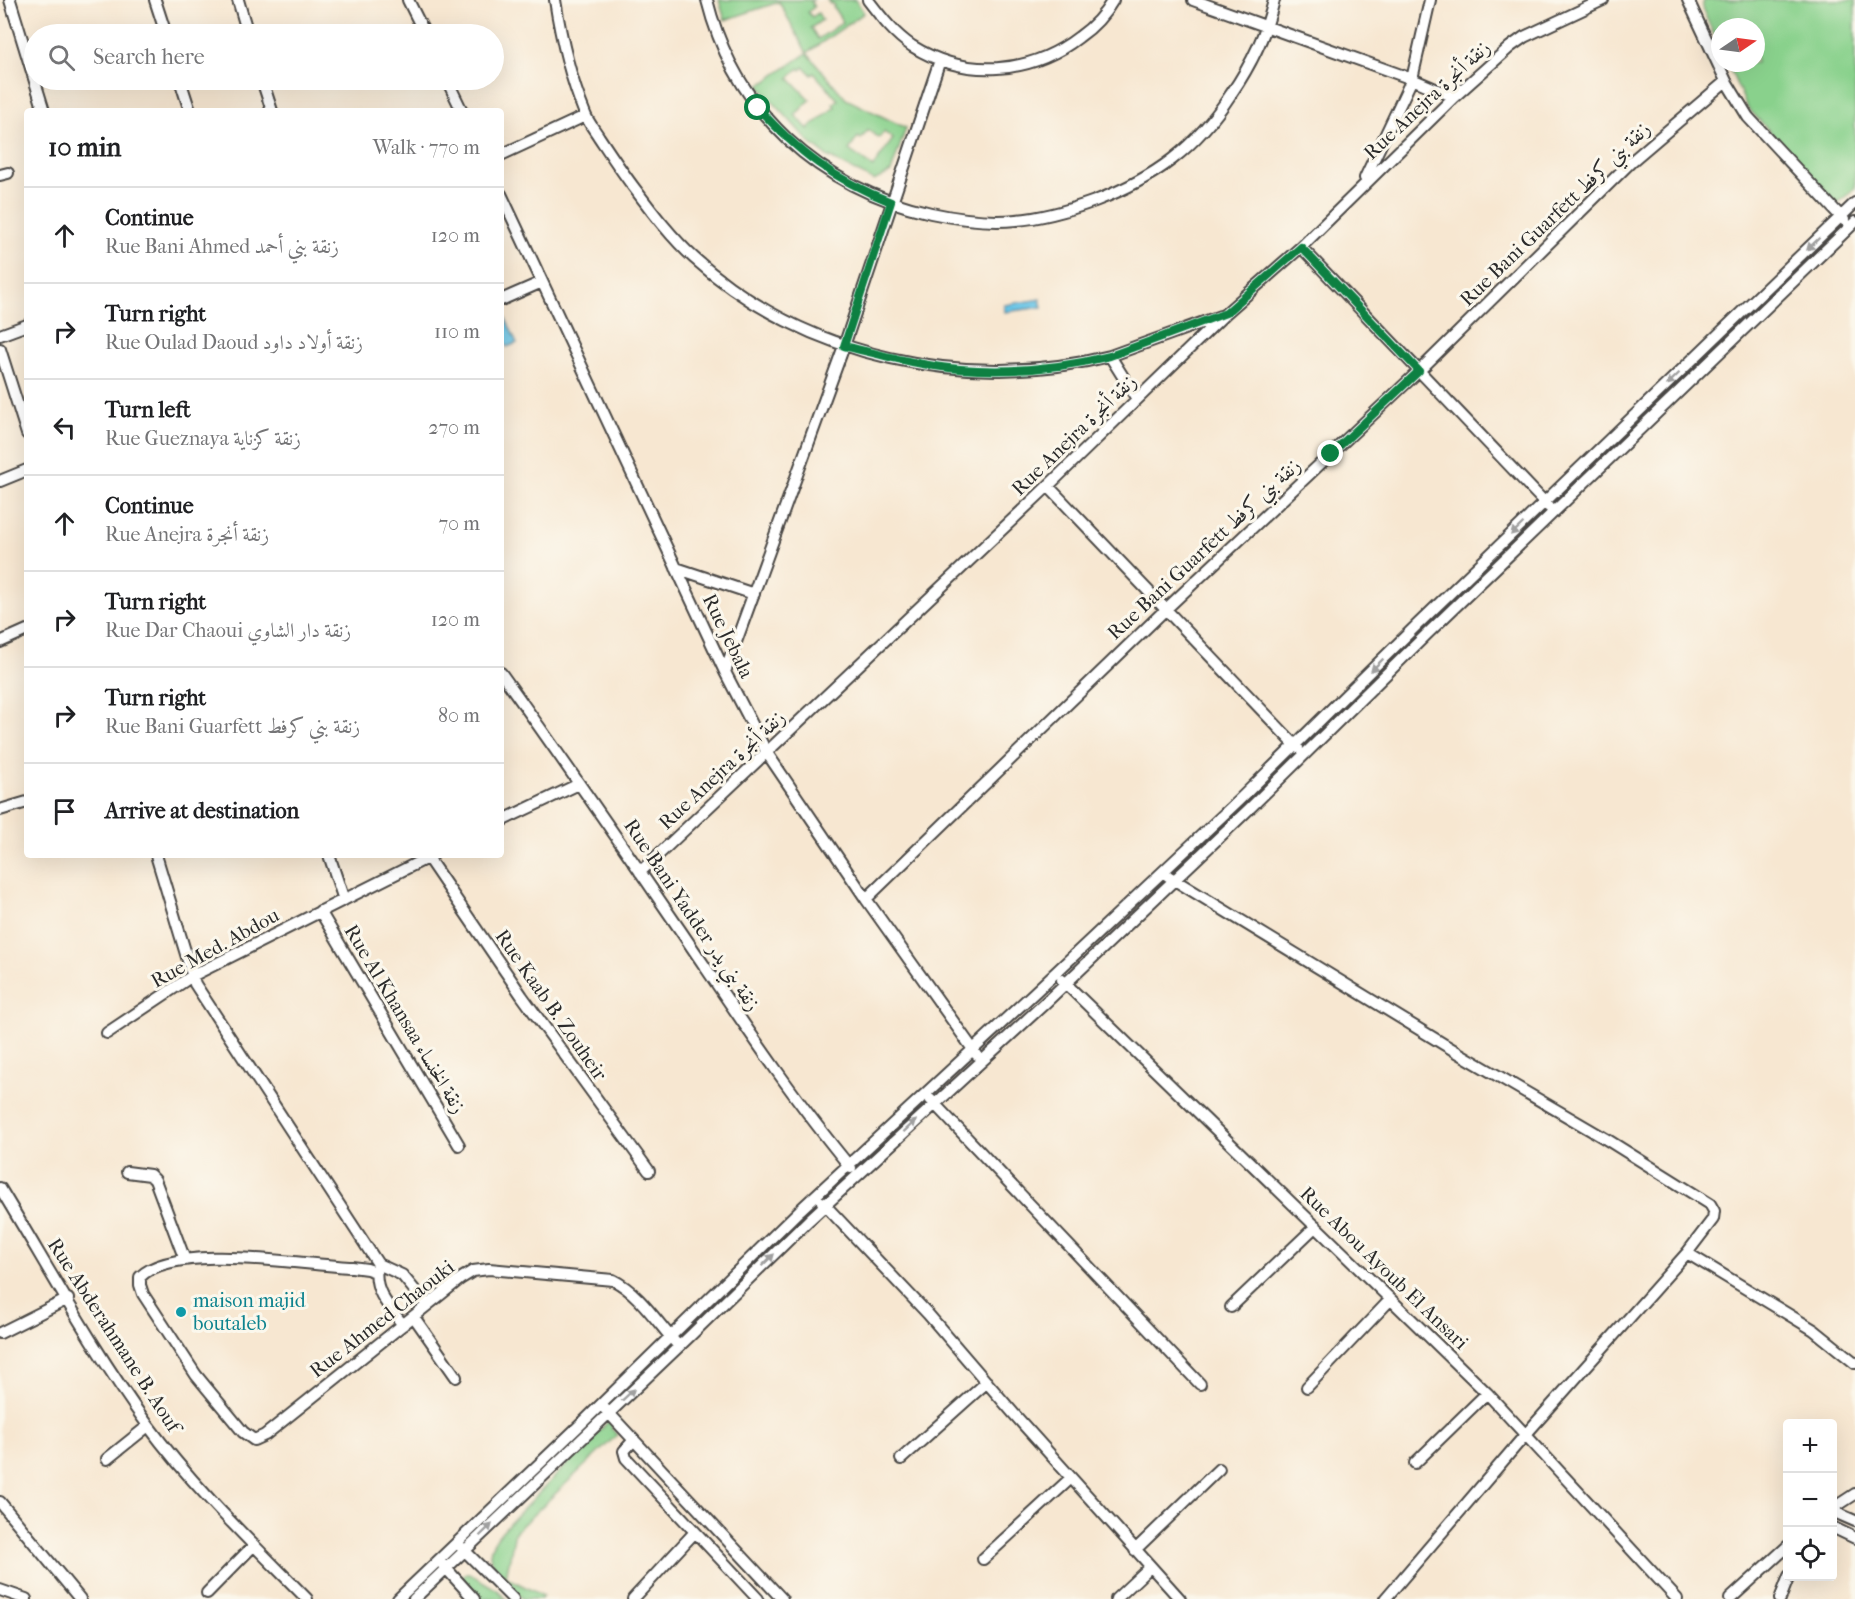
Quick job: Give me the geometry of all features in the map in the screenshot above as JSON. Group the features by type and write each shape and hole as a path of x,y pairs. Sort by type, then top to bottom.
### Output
{"street":[{"path":"10,0 24,46"},
{"path":"155,0 163,24"},
{"path":"238,0 245,24"},
{"path":"408,0 420,24"},
{"path":"555,0 562,44 585,116 620,168 652,211 694,258 730,286 796,326 844,346 913,363 960,369 1032,368 1071,365 1110,356 1226,313"},
{"path":"707,0 719,38 745,89 765,116 790,142 821,167 838,178 891,202 948,217 984,221 1016,220 1077,207 1141,181 1173,160 1197,139 1244,76 1267,27 1274,0"},
{"path":"868,0 887,25 911,45 940,60 982,69 1004,69 1035,62 1064,49 1090,29 1113,0"},
{"path":"1193,0 1454,96"},
{"path":"1361,186 1412,79 1430,0"},
{"name":"Rue Anejra زنقة أنجرة","path":"640,872 1226,313 1301,247 1454,96 1524,37 1603,0"},
{"path":"398,1599 442,1564 605,1409 679,1347 825,1206 1066,983 1853,225 1840,217 1748,117 1726,81 1688,0"},
{"path":"725,672 844,346 940,60"},
{"name":"Rue Bani Guarfett زنقة بني كرفط","path":"866,899 1165,610 1419,371 1632,161 1726,81"},
{"path":"38,90 43,108"},
{"path":"183,90 189,108"},
{"path":"265,90 271,108"},
{"path":"452,90 461,108"},
{"path":"504,154 585,116"},
{"name":"Rue Jebala","path":"504,200 725,672 767,753 866,899 981,1061"},
{"path":"605,1409 670,1336 815,1196 1162,872 1855,203"},
{"path":"1301,247 1555,513"},
{"path":"504,299 542,282"},
{"path":"0,335 24,326"},
{"path":"0,349 24,425"},
{"path":"1110,356 1137,399"},
{"path":"0,481 24,471"},
{"path":"1047,486 1305,755"},
{"path":"676,568 754,594"},
{"path":"0,642 24,631"},
{"name":"Rue Bani Yadder زنقة بني يدر","path":"504,677 774,1067 857,1176"},
{"path":"504,820 579,784"},
{"path":"0,810 24,803"},
{"path":"157,858 192,976 211,1010 377,1268 375,1280 380,1293 403,1325"},
{"path":"330,858 344,900"},
{"name":"Rue Med. Abdou","path":"107,1033 192,976 427,858"},
{"name":"Rue Kaab B. Zouheir","path":"432,858 534,1014 649,1171"},
{"path":"1162,872 1173,881 1435,1039 1606,1139 1710,1204 1714,1211 1713,1219 1687,1253 1526,1434 1385,1599"},
{"name":"Rue Al Khansaa زنقة الخنساء","path":"320,911 459,1145"},
{"name":"Rue Abou Ayoub El Ansari","path":"1056,973 1487,1393 1677,1599"},
{"path":"925,1094 1200,1384"},
{"path":"127,1172 153,1178 185,1260 239,1258 377,1268 402,1275 427,1305"},
{"name":"Rue Abderahmane B. Aouf","path":"0,1188 109,1368 148,1426 183,1468 307,1599"},
{"path":"815,1196 928,1314 1180,1599"},
{"path":"1231,1307 1316,1226"},
{"path":"1687,1253 1814,1330 1855,1363"},
{"name":"Rue Ahmed Chaouki","path":"185,1260 151,1269 144,1274 140,1282 143,1294 196,1375 243,1432 254,1440 271,1430 465,1275 483,1269 607,1279 623,1286 634,1296 679,1347"},
{"path":"0,1333 68,1299"},
{"path":"1307,1387 1390,1300"},
{"path":"414,1317 456,1377"},
{"path":"901,1459 987,1382"},
{"path":"1414,1463 1487,1393"},
{"path":"605,1409 782,1599"},
{"path":"106,1459 148,1426"},
{"path":"633,1441 624,1451 624,1456 758,1599"},
{"path":"1135,1550 1219,1469"},
{"path":"983,1559 1071,1478"},
{"path":"1837,1507 1855,1494"},
{"path":"0,1502 80,1599"},
{"path":"1837,1512 1855,1521"},
{"path":"1837,1529 1855,1538"},
{"path":"633,1599 695,1532"},
{"path":"207,1593 254,1545"},
{"path":"461,1546 513,1599"},
{"path":"1730,1599 1783,1551"},
{"path":"414,1599 442,1564"},
{"path":"442,1564 474,1599"},
{"path":"1116,1599 1150,1566"},
{"path":"1780,1599 1787,1581"},
{"path":"0,1590 26,1599"}],"green space":[{"path":"719,0 813,0 811,2 814,7 808,12 812,17 818,13 822,20 811,28 818,39 843,22 832,3 830,4 827,0 856,0 864,13 807,53 779,2 725,20"},
{"path":"1704,0 1855,0 1855,188 1837,204 1747,107 1731,72 1765,72 1765,18 1711,18 1711,28 1702,8"},
{"path":"807,53 846,99 906,128 891,172 874,181 827,156 809,142 759,86","holes":["804,67 812,75 814,73 838,100 833,104 835,107 808,129 795,115 810,100 789,78 799,68 801,70","868,130 879,138 884,132 893,139 873,167 849,150 858,137 861,139"]},
{"path":"609,1421 617,1435 515,1532 506,1577 543,1596 541,1599 523,1599 509,1587 493,1565 490,1554 493,1544 502,1531"},
{"path":"466,1573 499,1591 506,1599 481,1599 463,1579"}],"water":[{"path":"1040,299 1042,307 1005,312 1004,305"},
{"path":"504,315 517,343 507,347 504,340"}],"place":[{"name":"maison majid boutaleb","path":"181,1312"}],"route":[{"path":"758,108 790,142 821,167 838,178 891,202 844,346 913,363 960,369 1032,368 1092,361 1202,324 1226,313 1301,247 1419,371 1331,454"}]}
